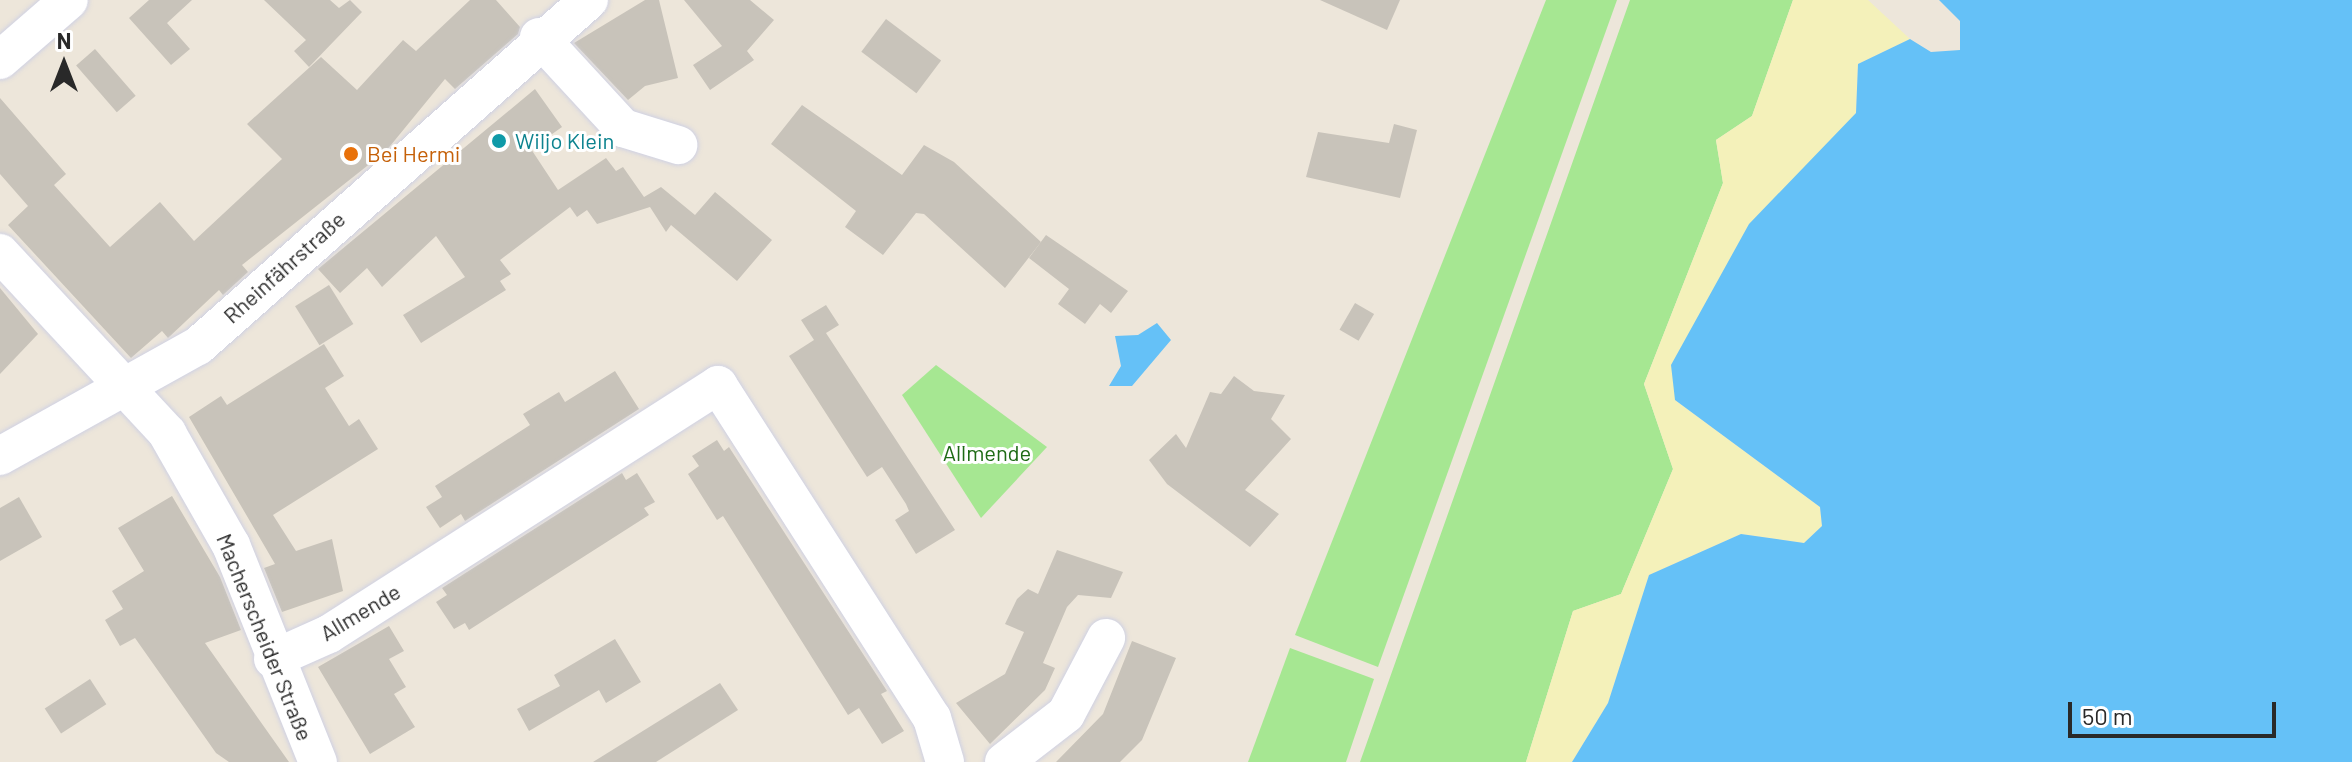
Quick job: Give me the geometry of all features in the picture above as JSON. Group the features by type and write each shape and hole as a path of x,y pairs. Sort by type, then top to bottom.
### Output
{"street":[{"path":"0,60 69,0"},
{"name":"Rheinfährstraße","path":"0,456 198,346 539,37 589,0"},
{"path":"539,37 623,128 678,145"},
{"name":"Macherscheider Straße","path":"0,253 167,433 231,545 273,659 318,762"},
{"name":"Allmende","path":"273,659 329,634 718,385 932,718 945,762"},
{"path":"1004,762 1066,714 1106,638"}],"green space":[{"path":"1546,0 1617,0 1378,667 1295,635"},
{"path":"1630,0 1793,0 1752,116 1716,140 1723,183 1644,384 1673,469 1621,594 1573,611 1526,762 1360,762"},
{"name":"Allmende","path":"936,365 1047,447 981,518 902,395"},
{"path":"1290,648 1374,679 1346,762 1248,762"}],"sand":[{"path":"1793,0 1868,0 1910,39 1858,64 1856,113 1806,169 1675,400 1820,507 1822,526 1804,543 1741,534 1649,575 1608,703 1572,762 1526,762 1573,611 1621,594 1673,469 1644,384 1723,183 1716,140 1752,116"}],"water":[{"path":"1939,0 2352,0 2352,762 1572,762 1608,703 1649,575 1741,534 1804,543 1822,526 1820,507 1675,400 1671,365 1749,224 1856,113 1858,64 1910,39 1931,52 1960,50 1960,21"},
{"path":"1157,323 1171,340 1132,386 1109,386 1121,366 1115,336 1138,335"}],"building":[{"path":"149,0 192,0 167,23 190,49 171,65 129,18"},
{"path":"264,0 330,0 339,8 350,0 362,12 309,67 294,51 306,40"},
{"path":"470,0 496,0 520,27 518,34 455,89 445,79 386,151 242,265 248,272 223,295 219,290 168,338 162,331 131,358 8,225 28,206 0,174 0,98 66,174 54,185 110,247 160,202 194,241 282,159 247,124 321,57 357,90 403,40 416,51"},
{"path":"645,0 659,0 678,78 645,86 628,100 574,43"},
{"path":"684,0 750,0 774,20 747,51 754,60 710,90 693,65 722,46"},
{"path":"1320,0 1400,0 1387,30"},
{"path":"886,19 941,61 916,93 861,52"},
{"path":"95,49 136,96 117,112 76,65"},
{"path":"535,89 562,127 531,149 558,190 606,158 616,171 623,167 644,197 661,187 695,215 715,192 772,240 737,281 671,225 666,232 650,207 597,224 587,210 577,217 570,207 500,260 511,274 500,281 506,290 421,343 403,315 465,277 436,236 382,287 367,268 340,293 318,269"},
{"path":"802,105 902,175 924,145 954,162 1041,242 1005,288 924,214 916,213 883,255 845,227 856,211 771,144"},
{"path":"1394,124 1417,130 1400,198 1306,177 1318,132 1389,143"},
{"path":"1046,235 1128,291 1111,313 1100,304 1085,324 1058,304 1069,289 1029,258"},
{"path":"329,285 353,324 319,345 295,306"},
{"path":"0,288 38,334 0,374"},
{"path":"1355,303 1374,314 1359,341 1340,330"},
{"path":"826,305 839,325 826,333 955,530 916,554 895,520 909,511 906,504 882,467 867,477 789,356 814,340 801,320"},
{"path":"324,344 344,376 325,388 349,426 359,419 378,449 273,515 296,551 332,539 343,591 282,612 264,568 275,564 189,417 221,396 227,405"},
{"path":"615,371 639,409 465,521 461,514 440,528 426,507 442,497 435,486 530,425 523,414 559,392 565,402"},
{"path":"1234,376 1254,391 1285,395 1271,419 1291,439 1245,490 1279,514 1250,547 1167,484 1149,460 1176,434 1186,448 1210,392 1221,394"},
{"path":"717,440 724,451 729,447 887,691 881,694 904,731 882,744 859,708 848,715 723,516 717,520 688,474 699,466 692,456"},
{"path":"622,473 626,480 637,473 655,502 644,508 649,515 469,630 465,623 454,629 436,602 447,595 442,588"},
{"path":"172,496 220,577 241,630 205,643 289,762 229,762 216,753 135,638 120,646 105,620 123,609 112,591 144,571 118,528"},
{"path":"19,497 42,537 0,561 0,508"},
{"path":"1057,550 1123,572 1111,598 1078,595 1067,607 1043,663 1055,668 1045,690 990,744 956,703 1005,674 1024,632 1005,624 1017,599 1028,589 1038,594"},
{"path":"389,626 404,651 389,659 406,687 394,694 415,727 370,754 318,667"},
{"path":"615,639 641,682 606,703 599,690 529,731 517,709 560,686 554,675"},
{"path":"1132,641 1176,658 1142,740 1120,762 1056,762 1103,714"},
{"path":"90,679 106,704 61,734 45,708"},
{"path":"720,683 738,710 656,762 593,762"}],"place":[{"name":"Wiljo Klein","path":"499,141"},
{"name":"Bei Hermi","path":"351,154"}]}
